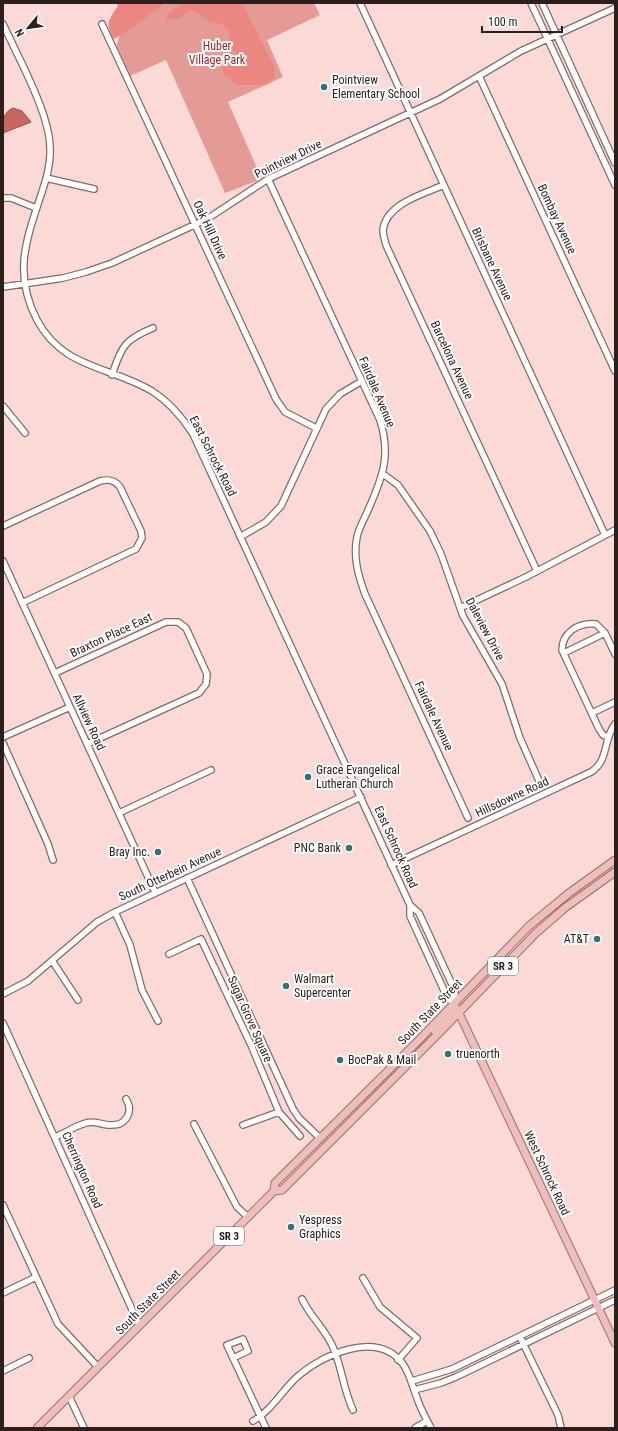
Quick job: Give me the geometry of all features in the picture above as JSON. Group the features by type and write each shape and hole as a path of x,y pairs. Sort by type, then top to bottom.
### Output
{"main road":[{"name":"South State Street","path":"37,1428 274,1191 275,1183 454,1004 511,944 544,913 613,868"},
{"name":"South State Street","path":"282,1190 549,921 613,868"},
{"path":"549,921 551,915 613,868"},
{"path":"509,960 518,946 542,924 544,913"},
{"path":"405,1067 407,1060 453,1012 454,1004"},
{"name":"East Schrock Road","path":"454,1004 459,1013"},
{"name":"West Schrock Road","path":"459,1013 615,1343"},
{"path":"326,1145 327,1137 359,1105 365,1092"},
{"path":"293,1178 298,1165 319,1146 320,1138"},
{"path":"274,1191 282,1190 280,1184 290,1174 294,1164"}],"street":[{"name":"Brisbane Avenue","path":"360,3 605,535"},
{"path":"531,3 615,185"},
{"path":"542,3 615,163"},
{"name":"Pointview Drive","path":"24,284 86,272 112,263 223,210 268,179 440,99 521,51 615,8"},
{"name":"East Schrock Road","path":"3,24 45,119 50,147 46,178 24,248 24,284 37,321 52,340 83,363 153,391 180,415 193,434 391,865 410,905 418,913 454,989 454,1004"},
{"name":"Oak Hill Drive","path":"102,24 280,406 285,412 316,428"},
{"name":"Bombay Avenue","path":"479,76 615,371"},
{"path":"46,178 94,189"},
{"name":"Fairdale Avenue","path":"268,179 362,381 384,433 386,459 383,474 358,535 356,554 358,576 468,818"},
{"name":"Barcelona Avenue","path":"444,185 403,204 390,214 385,222 383,232 537,571"},
{"path":"3,198 11,198 36,208"},
{"path":"3,287 24,284"},
{"path":"112,375 121,351 126,344 136,334 153,328"},
{"path":"240,536 266,522 281,506 326,409 340,394 362,381"},
{"path":"3,406 25,433"},
{"name":"Daleview Drive","path":"383,474 398,485 430,531 441,554 460,608 502,684 520,738 540,783"},
{"path":"3,526 105,480 117,482 141,532 142,538 136,549 22,603"},
{"path":"460,608 537,571 615,530"},
{"name":"Allview Road","path":"3,561 156,892"},
{"name":"Braxton Place East","path":"55,673 166,622 178,622 186,628 206,674 206,684 199,693 88,744"},
{"path":"608,737 603,735 592,714 564,653 562,642 566,634 577,627 596,624 605,633 615,654"},
{"path":"564,653 605,633"},
{"path":"592,714 615,702"},
{"path":"3,737 70,707"},
{"name":"Hillsdowne Road","path":"391,865 591,772 598,767 603,760 608,737 615,724"},
{"path":"3,743 48,844 53,860"},
{"path":"119,812 211,770"},
{"name":"South Otterbein Avenue","path":"3,994 28,981 97,922 115,912 361,797"},
{"path":"187,878 293,1108 299,1118 320,1138"},
{"name":"East Schrock Road","path":"410,905 410,916 448,997 454,1004"},
{"path":"115,912 130,945 142,990 158,1021"},
{"name":"Sugar Grove Square","path":"169,954 201,940 251,1045 279,1112 300,1136"},
{"path":"52,962 78,1000"},
{"name":"Cherrington Road","path":"3,1023 140,1325"},
{"path":"55,1137 86,1123 111,1126 123,1122 128,1118 130,1112 130,1105 126,1099"},
{"path":"243,1126 279,1112"},
{"path":"194,1124 237,1207 248,1217"},
{"path":"3,1205 58,1324 98,1367"},
{"path":"3,1293 36,1276"},
{"path":"363,1278 380,1307 417,1338 398,1360"},
{"path":"412,1381 438,1374 520,1337 615,1290"},
{"path":"302,1299 311,1316 324,1331 335,1354 353,1410"},
{"path":"414,1390 441,1383 615,1300"},
{"path":"520,1337 558,1415 561,1428"},
{"path":"253,1421 261,1417 297,1378 310,1367 335,1354 355,1348 374,1348 389,1352 402,1363 412,1381 414,1390 431,1428"},
{"path":"3,1370 29,1358"},
{"path":"233,1358 266,1428"},
{"path":"68,1396 84,1428"},
{"path":"415,1428 427,1421"}],"green space":[{"name":"Huber Village Park","path":"152,3 314,3 320,15 267,40 283,77 228,102 262,179 225,193 166,60 130,76 117,46 120,32"}],"shaded area":[{"path":"116,3 162,3 162,6 114,39 109,29 109,22 118,6"},
{"path":"182,3 242,3 275,68 274,78 266,85 238,85 223,74 222,62 227,59 243,63 229,43 229,31 222,24 210,22 190,9 180,18 166,20 168,14"},
{"path":"13,108 22,111 31,122 3,133 3,122 5,115"}],"place":[{"name":"Pointview Elementary School","path":"324,87"},
{"name":"Grace Evangelical Lutheran Church","path":"308,777"},
{"name":"PNC Bank","path":"349,848"},
{"name":"Bray Inc.","path":"158,852"},
{"name":"AT&T","path":"597,939"},
{"name":"Walmart Supercenter","path":"286,986"},
{"name":"truenorth","path":"448,1054"},
{"name":"BocPak & Mail","path":"340,1060"},
{"name":"Yespress Graphics","path":"291,1227"}]}
